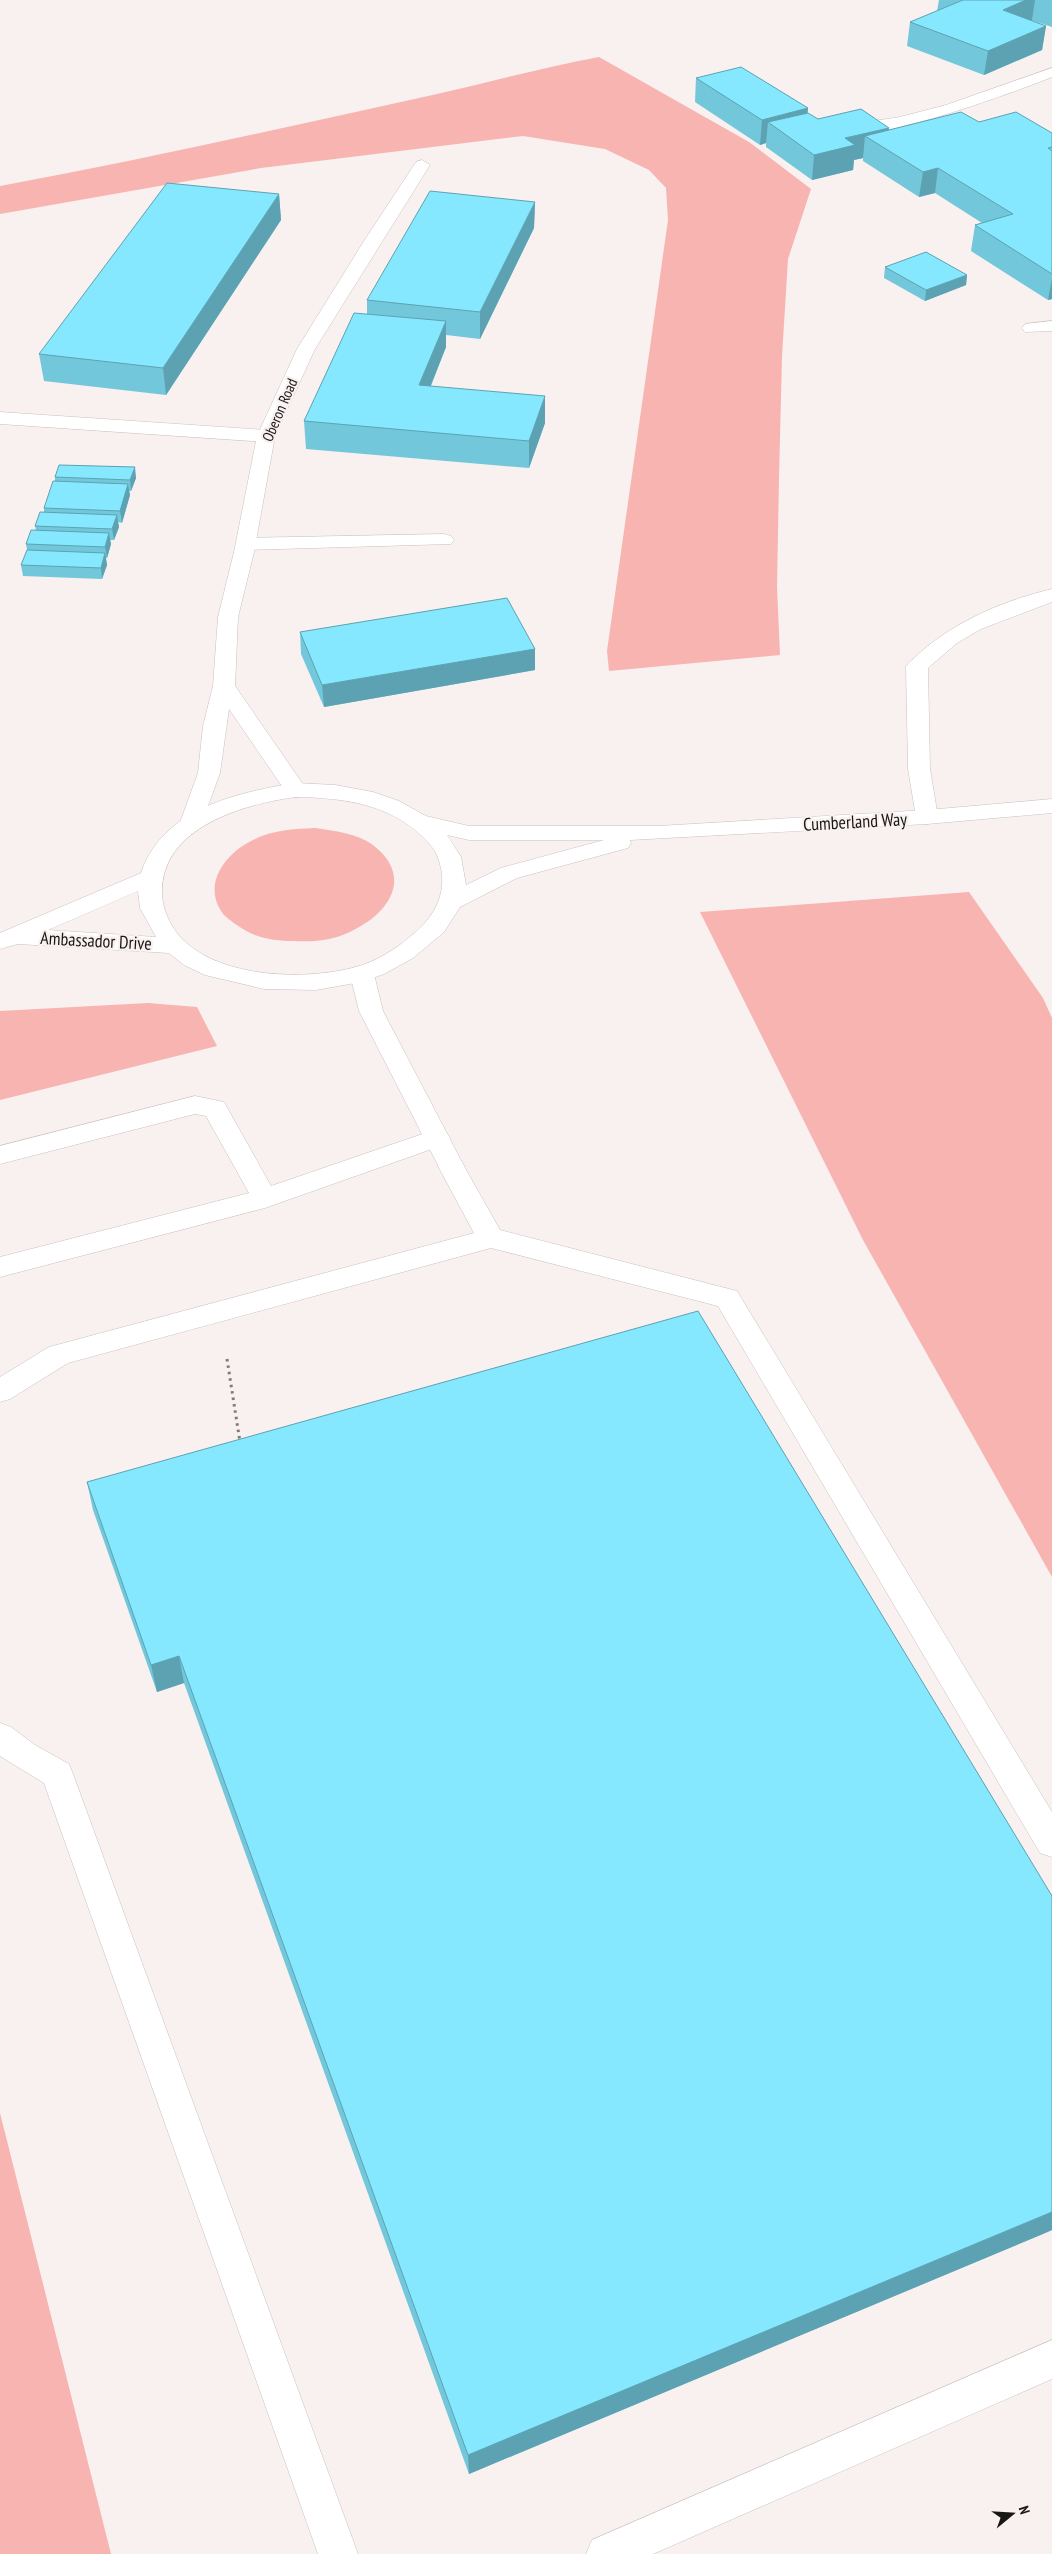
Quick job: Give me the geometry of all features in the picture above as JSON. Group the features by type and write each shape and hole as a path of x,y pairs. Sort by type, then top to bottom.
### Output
{"main road":[{"path":"839,130 872,127 971,103 1052,72"},
{"name":"Oberon Road","path":"190,825 209,773 214,726 224,686 228,618 246,544 266,436 306,349 372,241 422,165"},
{"path":"1031,328 1052,326"},
{"path":"0,418 266,436"},
{"path":"246,544 444,540"},
{"path":"927,817 919,769 917,666 950,639 972,626 1010,609 1052,596"},
{"path":"224,686 296,790"},
{"path":"296,790 328,790 358,794 386,803 424,823 445,847 456,875 452,902 443,918 429,935 406,952 362,974 330,980 291,983 247,979 208,967 174,946 159,923 150,901 150,877 158,858 171,840 190,825 221,808 248,799 296,790"},
{"name":"Cumberland Way","path":"424,823 469,834 658,833 927,817 1052,806"},
{"name":"Cumberland Way","path":"452,902 509,874 658,833"},
{"name":"Ambassador Drive","path":"9,938 150,877"},
{"name":"Ambassador Drive","path":"9,938 174,946"},
{"path":"362,974 371,1011 451,1166 491,1238"},
{"path":"0,1155 195,1105 215,1108 265,1198"},
{"path":"0,1267 265,1198 437,1138"},
{"path":"0,1391 59,1355 491,1238 727,1298 1052,1842"},
{"path":"0,1737 24,1755 57,1774 338,2554"},
{"path":"606,2554 1052,2359"}],"shaded area":[{"path":"599,57 749,142 811,189 788,259 782,356 779,478 777,587 780,655 609,671 607,651 668,220 666,188 649,170 605,149 523,136 261,168 0,214 0,186 218,142"},
{"path":"315,828 345,833 360,838 373,845 386,858 393,871 394,884 383,908 359,927 345,934 333,938 299,941 274,940 254,935 224,915 217,904 215,882 225,862 233,854 242,846 268,834"},
{"path":"969,892 1043,998 1052,1018 1052,1577 863,1240 700,912"},
{"path":"148,1003 197,1007 217,1046 0,1100 0,1011"},
{"path":"0,2113 111,2554 0,2554"}],"building":[{"path":"963,0 1026,0 1003,10 1046,26 988,51 910,22"},
{"path":"741,67 808,108 762,120 696,78"},
{"path":"861,109 889,128 845,138 855,145 814,155 768,122 808,113 818,119"},
{"path":"961,112 979,122 1016,112 1052,133 1052,147 1048,148 1052,151 1052,274 975,225 1013,214 938,168 923,172 865,136"},
{"path":"167,183 279,194 163,368 39,354"},
{"path":"430,191 535,202 480,312 367,300"},
{"path":"926,252 967,275 926,290 885,267"},
{"path":"354,313 446,321 419,385 545,396 529,441 304,421"},
{"path":"59,465 135,467 130,480 55,477"},
{"path":"53,481 128,484 120,511 44,508"},
{"path":"40,512 117,515 112,529 35,526"},
{"path":"31,530 109,533 105,547 26,544"},
{"path":"27,550 105,553 101,568 21,565"},
{"path":"507,598 535,649 322,685 300,632"},
{"path":"698,1311 1052,1896 1052,2212 468,2455 179,1656 151,1665 87,1482"}]}
